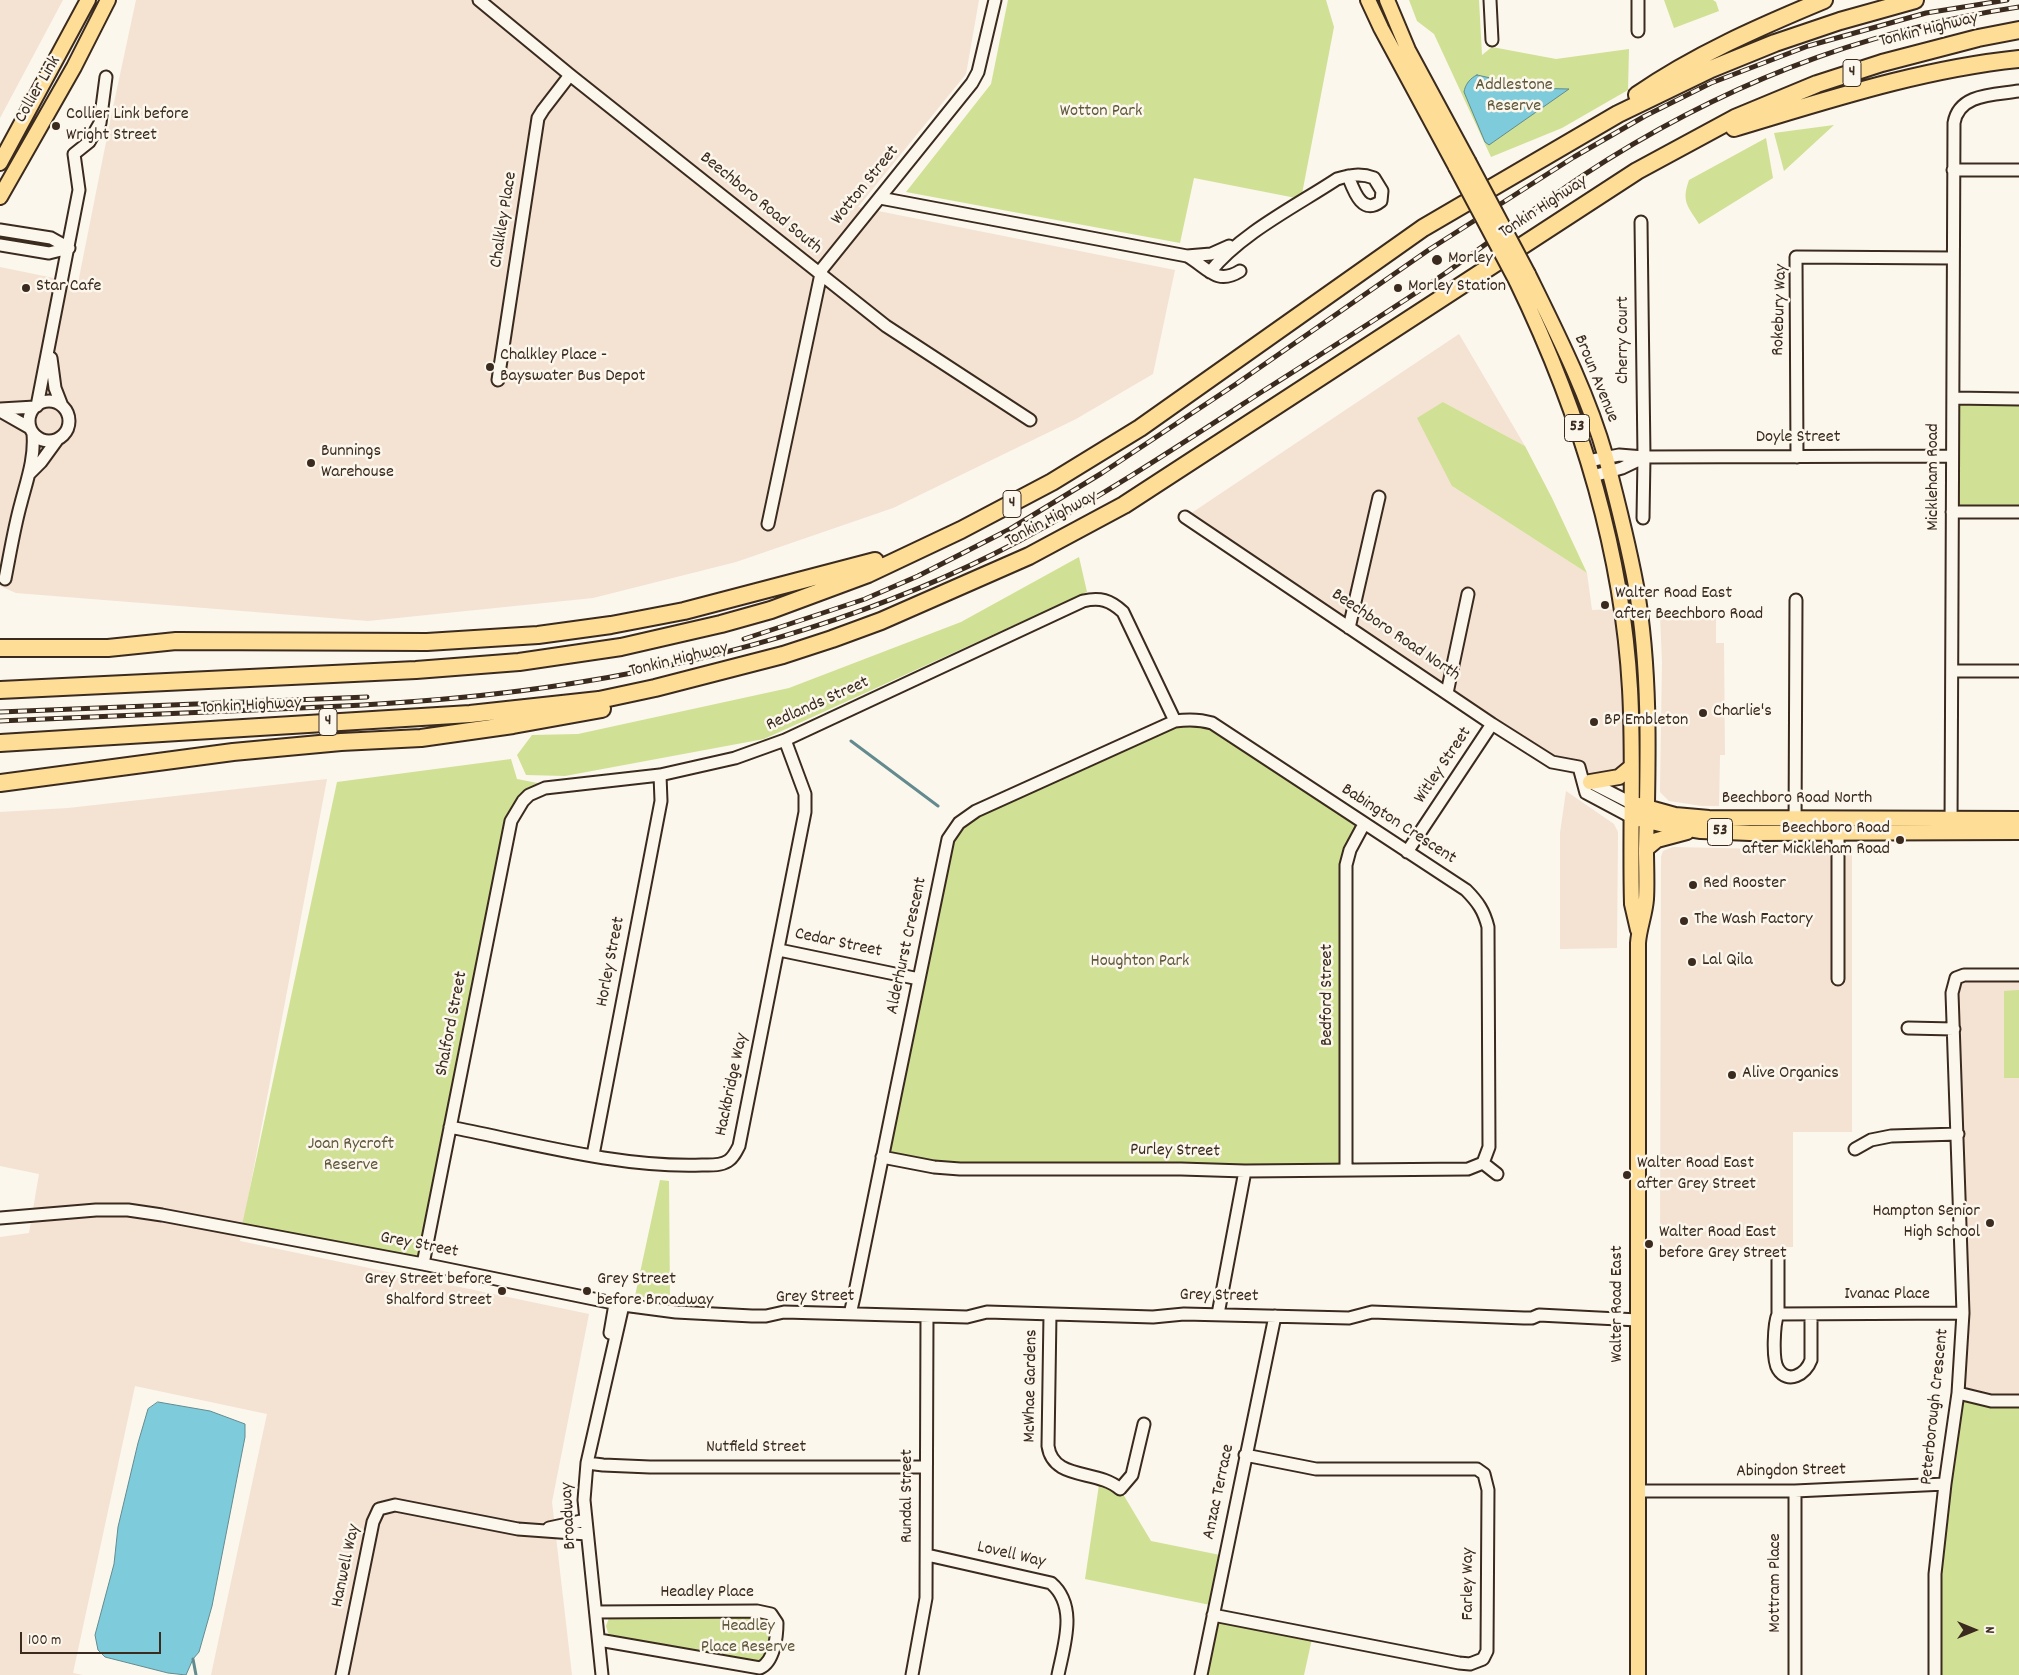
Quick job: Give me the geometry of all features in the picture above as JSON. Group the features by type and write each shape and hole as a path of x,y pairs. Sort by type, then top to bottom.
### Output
{"highway":[{"path":"1559,148 1665,76 1709,51 1763,25 1824,0"},
{"name":"Tonkin Highway","path":"0,690 502,664 570,656 671,636 771,610 868,574 1002,509 1097,456 1140,428 1423,228 1559,148 1649,98 1743,55 1840,21 1915,0"},
{"name":"Tonkin Highway","path":"0,743 470,714 599,700 655,688 832,639 881,621 977,580 1077,532 1124,505 1637,171 1735,118 1817,84 1906,56 2019,30"},
{"path":"1694,140 1861,90 1938,71 2019,59"},
{"path":"0,648 108,648 176,641 427,642 538,635 611,625 684,611 914,551"},
{"path":"0,784 233,752 341,742 421,738 468,732 617,706 655,688"}],"main road":[{"name":"Collier Link","path":"0,163 88,0"},
{"name":"Collier Link","path":"0,197 74,67 108,0"},
{"name":"Broun Avenue","path":"1368,0 1380,28 1462,164"},
{"name":"Broun Avenue","path":"1387,0 1408,50 1462,164 1522,277 1565,350 1605,457 1626,537 1640,618 1645,695 1647,814"},
{"name":"Broun Avenue","path":"1522,277 1593,476 1608,537 1621,608 1630,688 1631,810"},
{"path":"1586,781 1619,777 1631,767"},
{"name":"Beechboro Road North","path":"1631,810 1695,830 1795,826"},
{"name":"Walter Road East","path":"1631,810 1632,904 1639,934"},
{"name":"Beechboro Road North","path":"1647,814 1795,826 1838,827 1951,826 2019,820"},
{"name":"Walter Road East","path":"1638,1675 1639,934 1646,901 1647,814"},
{"name":"Beechboro Road North","path":"1951,826 2019,832"},
{"path":"1646,849 1657,840 1695,830"}],"street":[{"name":"Beechboro Road South","path":"479,0 570,75 886,326 1030,420"},
{"name":"Wotton Street","path":"768,524 822,269 972,83 978,72 995,0"},
{"path":"1490,0 1492,40"},
{"path":"1638,0 1638,31"},
{"name":"Chalkley Place","path":"498,380 538,118 542,110 570,75"},
{"path":"5,579 34,445 30,416 36,406 50,344 79,190 74,154 89,142 100,123 106,78"},
{"name":"Mickleham Road","path":"1951,826 1954,123 1955,114 1974,98 2019,91"},
{"path":"1953,170 2019,170"},
{"path":"1210,272 1227,252 1244,239 1337,179 1348,176"},
{"path":"880,198 1186,256 1211,254 1244,239"},
{"name":"Cherry Court","path":"1641,222 1644,457 1642,518"},
{"path":"0,230 52,238 69,248"},
{"path":"0,245 49,254 69,248"},
{"path":"1186,256 1221,277 1228,278 1240,270"},
{"name":"Rokebury Way","path":"1797,457 1796,257 1953,258"},
{"path":"29,474 41,462 57,440 63,436 69,424 69,417 57,395 51,371 50,344"},
{"path":"1953,398 2019,399"},
{"path":"0,410 36,406 50,401 62,406"},
{"path":"0,410 44,441 57,440"},
{"name":"Doyle Street","path":"1588,461 1619,455 1644,457 1952,456"},
{"name":"Doyle Street","path":"1593,476 1609,472 1644,457"},
{"path":"1349,628 1379,497"},
{"path":"1952,512 2019,512"},
{"name":"Beechboro Road North","path":"1185,517 1492,724 1552,762 1578,767 1586,781 1586,793 1631,810"},
{"path":"1447,693 1468,594"},
{"name":"Redlands Street","path":"529,795 553,786 660,775 735,758 785,740 1083,601 1095,598 1106,600 1123,612 1175,721"},
{"path":"1795,826 1796,600"},
{"path":"1952,671 2019,671"},
{"name":"Babington Crescent","path":"1175,721 1202,720 1212,724 1466,890 1481,907 1488,928 1489,1147 1483,1163"},
{"name":"Alderhurst Crescent","path":"850,1314 948,839 959,823 976,811 1175,721"},
{"name":"Witley Street","path":"1408,852 1492,724"},
{"name":"Hackbridge Way","path":"450,1126 593,1155 676,1166 717,1165 728,1161 736,1153 779,950 805,812 805,794 785,740"},
{"name":"Horley Street","path":"593,1155 661,801 660,775"},
{"name":"Shalford Street","path":"423,1264 511,821 518,807 529,795"},
{"name":"Bedford Street","path":"1346,1169 1346,865 1350,850 1364,824"},
{"path":"1838,827 1838,979"},
{"name":"Cedar Street","path":"779,950 919,979"},
{"name":"Peterborough Crescent","path":"1935,1675 1935,1574 1944,1484 1958,1393 1963,1313 1952,993 1956,978 1964,975 2019,975"},
{"path":"1908,1028 1954,1029"},
{"path":"1855,1149 1871,1140 1891,1136 1958,1134"},
{"name":"Purley Street","path":"882,1157 960,1170 1468,1168 1483,1163"},
{"path":"1483,1163 1497,1174"},
{"path":"1218,1314 1245,1170"},
{"name":"Grey Street","path":"0,1218 96,1210 128,1210 423,1264 619,1305 676,1312 752,1316 766,1316 784,1312 967,1317 988,1312 1153,1317 1172,1314 1218,1314 1349,1318 1372,1312 1524,1318 1532,1318 1539,1315 1638,1320"},
{"path":"1778,1256 1778,1314 1775,1321 1775,1362 1782,1373 1795,1377 1805,1370 1811,1360 1811,1314"},
{"name":"Broadway","path":"602,1675 584,1500 587,1463 614,1350 619,1305"},
{"name":"Ivanac Place","path":"1778,1314 1963,1313"},
{"name":"McWhae Gardens","path":"1050,1314 1048,1446 1052,1460 1063,1469 1100,1478 1113,1483 1120,1489 1132,1475 1144,1424"},
{"name":"Rundal Street","path":"912,1675 926,1598 927,1316"},
{"name":"Anzac Terrace","path":"1201,1675 1275,1316"},
{"path":"1958,1393 1991,1401 2019,1401"},
{"name":"Farley Way","path":"1213,1614 1459,1664 1470,1664 1483,1660 1487,1651 1488,1490 1484,1474 1477,1469 1316,1469 1245,1456"},
{"name":"Nutfield Street","path":"587,1463 650,1467 926,1467"},
{"name":"Abingdon Street","path":"1638,1491 1795,1491 1944,1484"},
{"name":"Mottram Place","path":"1795,1491 1795,1675"},
{"name":"Hanwell Way","path":"342,1675 373,1522 380,1509 395,1505 518,1529 588,1534"},
{"name":"Hanwell Way","path":"542,1530 586,1520"},
{"name":"Lovell Way","path":"927,1555 1051,1583 1055,1586 1063,1600 1067,1621 1067,1632 1058,1675"},
{"name":"Headley Place","path":"596,1612 756,1611 771,1614 777,1623 771,1656 765,1666 760,1668 599,1640"}],"shaded area":[{"path":"0,0 63,0 0,118"},
{"path":"136,0 979,0 966,74 858,207 1175,270 1153,374 1076,419 893,508 736,562 593,598 368,621 16,593 0,586 0,267 78,283"},
{"path":"1459,334 1525,446 1443,402 1452,486 1587,573 1592,610 1617,609 1631,767 1581,781 1190,514"},
{"path":"1660,615 1716,616 1716,643 1724,643 1725,755 1720,755 1719,806 1702,806 1669,801 1660,792 1662,662"},
{"path":"327,779 240,1241 589,1314 552,1502 572,1675 211,1675 267,1414 135,1386 73,1673 83,1675 0,1675 0,1237 29,1233 39,1174 0,1166 0,812 68,808"},
{"path":"1566,791 1614,824 1618,832 1617,948 1560,949 1560,833"},
{"path":"1673,847 1852,851 1852,1132 1793,1132 1793,1247 1660,1250 1661,857 1663,851"},
{"name":"Hampton Senior High School","path":"1964,975 2019,975 2019,1401 1958,1393 1963,1313 1952,993"}],"green space":[{"name":"Wotton Park","path":"1008,0 1326,0 1334,27 1301,199 1194,178 1180,243 906,192 991,84"},
{"name":"Addlestone Reserve","path":"1409,0 1479,0 1482,55 1492,47 1556,59 1629,49 1628,90 1562,128 1491,157 1434,34 1417,21"},
{"path":"1664,0 1713,0 1716,2 1719,11 1674,28"},
{"path":"1834,125 1784,171 1774,133"},
{"path":"1766,138 1773,178 1699,224 1687,204 1686,194 1689,180"},
{"path":"1953,398 2019,399 2019,512 1952,512"},
{"path":"1443,402 1525,446 1587,573 1452,486 1417,418"},
{"path":"1079,557 1087,592 764,739 565,776 526,775 517,755 532,735 578,734 789,688 961,622"},
{"name":"Houghton Park","path":"1202,720 1364,824 1350,850 1346,1169 960,1169 882,1157 948,839 959,823 1175,721"},
{"name":"Joan Rycroft Reserve","path":"511,759 517,779 553,786 518,807 423,1264 241,1230 337,782"},
{"path":"2019,990 2019,1078 2004,1078 2004,991"},
{"path":"660,1180 669,1181 670,1301 635,1296"},
{"path":"1958,1393 2019,1401 2019,1675 1935,1675 1935,1574"},
{"path":"1100,1478 1120,1489 1151,1541 1225,1556 1215,1606 1085,1579"},
{"path":"1213,1615 1313,1634 1304,1675 1201,1675"},
{"name":"Headley Place Reserve","path":"616,1616 760,1617 770,1625 772,1631 771,1644 766,1655 761,1659 749,1662 613,1637 608,1633 606,1626 609,1618"}],"water":[{"path":"1477,75 1495,79 1505,84 1526,88 1569,89 1489,145 1485,142 1464,92 1468,82"},
{"path":"158,1402 210,1411 245,1424 245,1437 212,1606 199,1652 193,1659 186,1675 168,1673 105,1657 98,1650 95,1635 114,1564 118,1527 138,1443 148,1409"}],"waterway":[{"path":"851,741 938,806"},
{"path":"193,1659 196,1675"}],"railway":[{"path":"744,639 865,599 918,576 1010,529 1102,473 1236,384 1430,249 1574,157 1645,116 1711,83 1808,46 1926,13 2007,0"},
{"path":"0,721 376,704 458,698 540,688 637,672 694,660 750,646 861,610 915,590 968,566 1050,524 1112,487 1447,272 1582,176 1633,144 1685,115 1791,67 1846,48 1902,31 2019,7"},
{"path":"0,712 367,697"}],"place":[{"name":"Collier Link before Wright Street","path":"56,126"},
{"name":"Morley","path":"1437,260"},
{"name":"Star Cafe","path":"26,288"},
{"name":"Morley Station","path":"1398,288"},
{"name":"Chalkley Place - Bayswater Bus Depot","path":"490,367"},
{"name":"Bunnings Warehouse","path":"311,463"},
{"name":"Walter Road East after Beechboro Road","path":"1605,605"},
{"name":"Charlie's","path":"1703,713"},
{"name":"BP Embleton","path":"1594,722"},
{"name":"Beechboro Road after Mickleham Road","path":"1900,840"},
{"name":"Red Rooster","path":"1693,885"},
{"name":"The Wash Factory","path":"1684,921"},
{"name":"Lal Qila","path":"1692,962"},
{"name":"Alive Organics","path":"1732,1075"},
{"name":"Walter Road East after Grey Street","path":"1627,1175"},
{"name":"Hampton Senior High School","path":"1990,1223"},
{"name":"Walter Road East before Grey Street","path":"1649,1244"},
{"name":"Grey Street before Shalford Street","path":"502,1291"},
{"name":"Grey Street before Broadway","path":"587,1291"}]}
